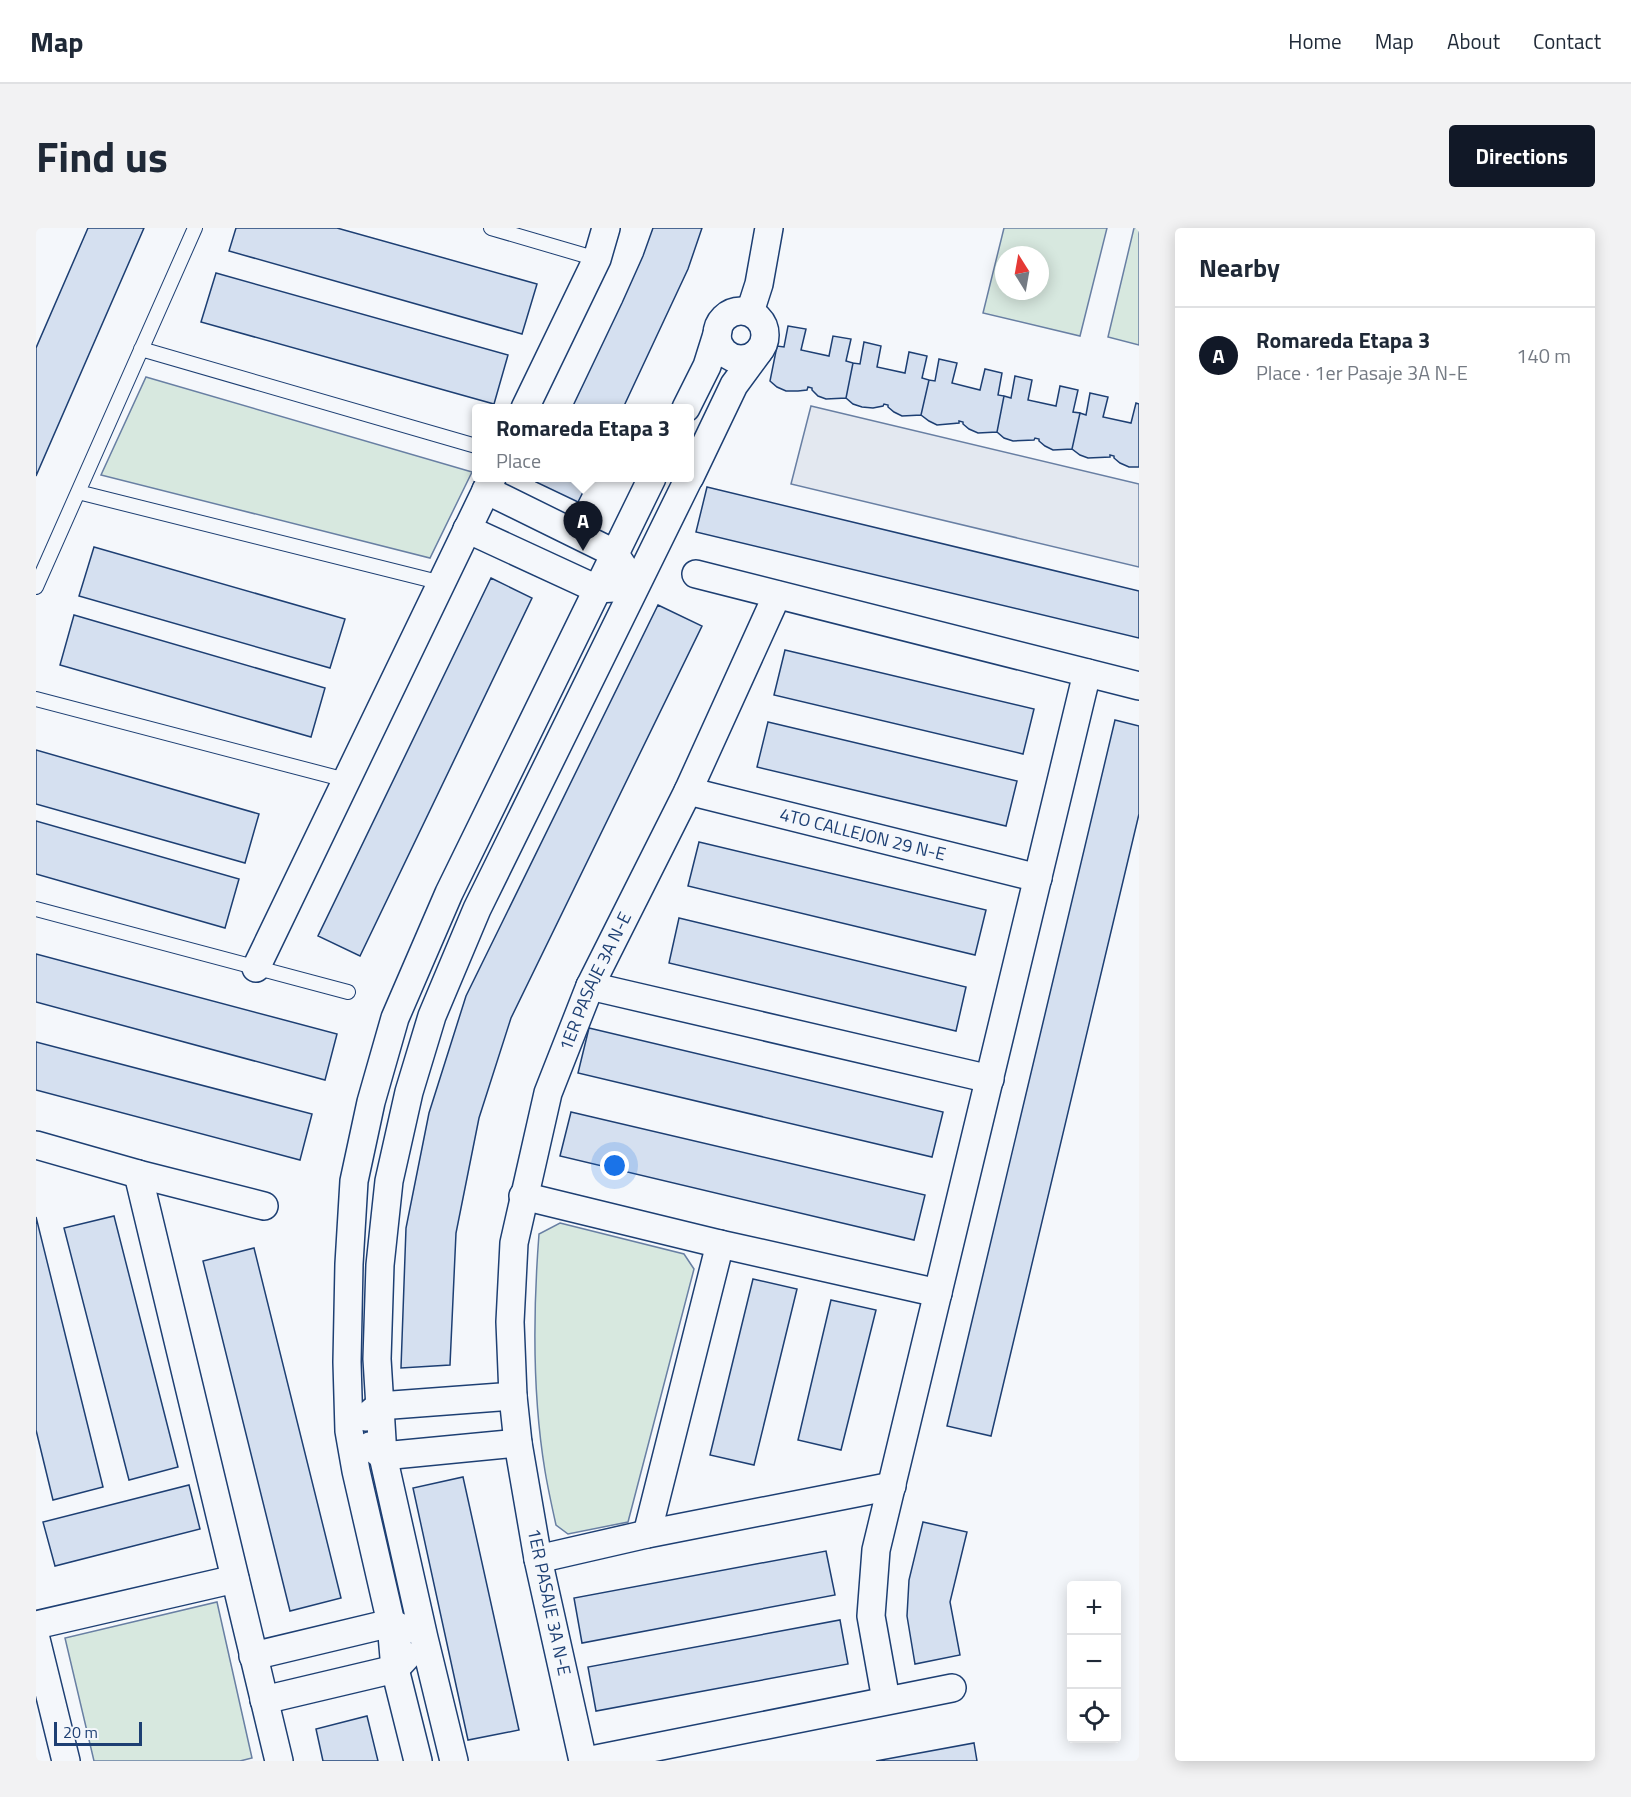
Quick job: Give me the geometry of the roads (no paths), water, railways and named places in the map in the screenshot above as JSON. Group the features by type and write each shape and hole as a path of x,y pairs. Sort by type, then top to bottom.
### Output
{"street":[{"path":"527,404 597,259 606,228"},
{"path":"750,312 759,284 769,228"},
{"path":"688,404 707,366 720,324 729,314 743,311 757,316 765,330 765,337 759,351 734,385 694,467"},
{"path":"718,331 720,345 730,356 745,358 759,351"},
{"path":"418,1761 395,1669 391,1623 356,1471 350,1431 347,1362 354,1181 371,1102 395,1018 449,893 650,482"},
{"path":"454,1761 383,1456 377,1359 380,1265 389,1181 409,1092 432,1016 477,909 687,482"},
{"path":"256,968 489,484 614,553 637,587"},
{"path":"467,529 597,590 637,587"},
{"path":"696,574 1139,686"},
{"name":"1ER PASAJE 3A N-E","path":"585,1761 538,1558 518,1443 513,1396 510,1322 514,1243 548,1093 590,986 687,791 777,595"},
{"path":"886,1700 871,1616 876,1550 1087,673"},
{"name":"4TO CALLEJON 29 N-E","path":"687,791 1038,878"},
{"path":"590,986 990,1079"},
{"path":"36,1145 264,1206"},
{"path":"138,1174 279,1761"},
{"path":"523,1196 720,1244 938,1293"},
{"path":"647,1534 720,1244"},
{"path":"350,1431 380,1406 513,1396"},
{"path":"350,1431 383,1456 518,1443"},
{"path":"538,1558 892,1486"},
{"path":"36,1625 235,1579"},
{"path":"253,1656 391,1623 424,1638"},
{"path":"264,1700 395,1669 424,1638"},
{"path":"36,1639 66,1761"},
{"path":"585,1761 952,1688"}],"lane":[{"path":"36,587 195,228"},
{"path":"491,228 597,259"},
{"path":"141,349 472,445"},
{"path":"78,492 442,583"},
{"path":"36,699 346,780"},
{"path":"36,909 348,992"}],"place":[{"name":"Romareda Etapa 3","path":"583,551"}]}
